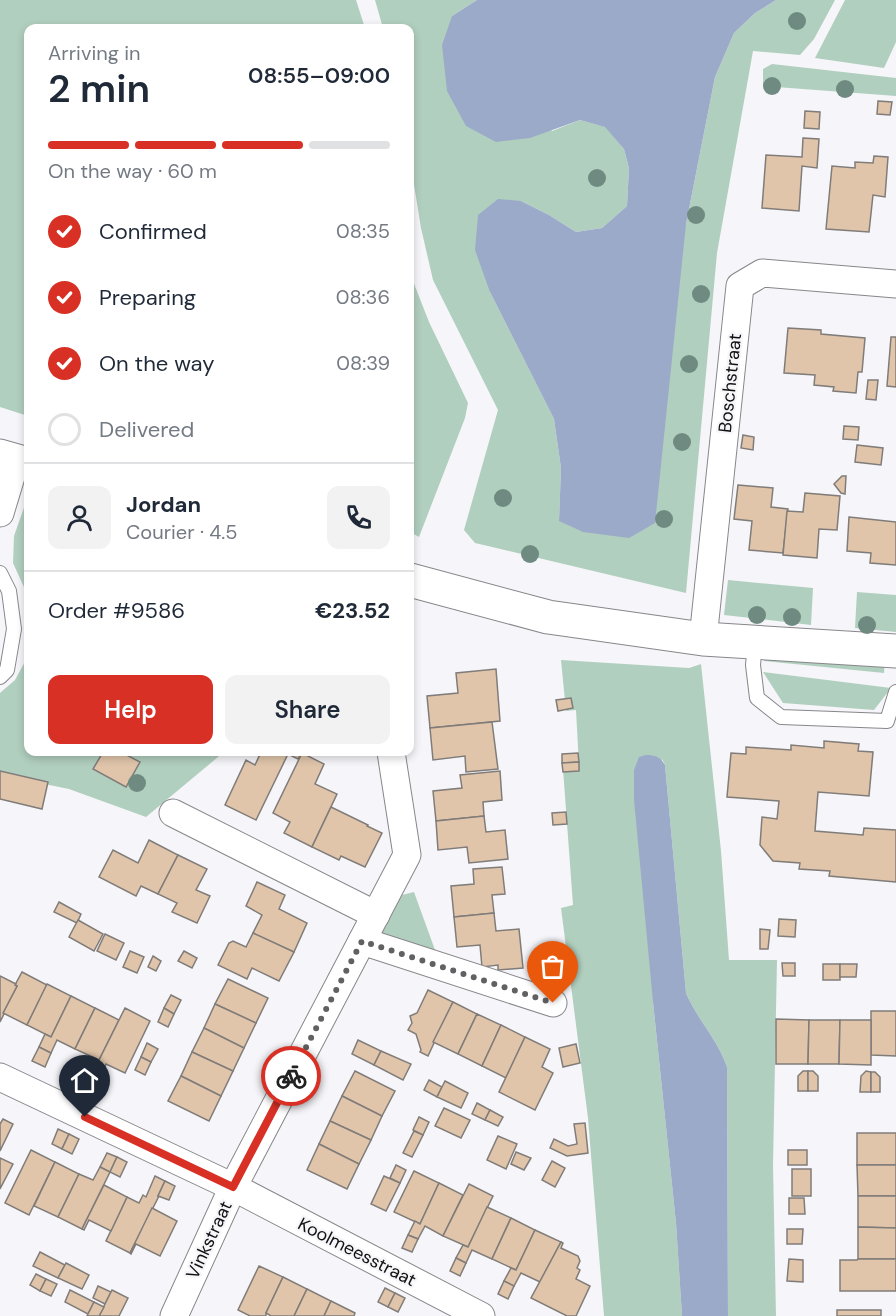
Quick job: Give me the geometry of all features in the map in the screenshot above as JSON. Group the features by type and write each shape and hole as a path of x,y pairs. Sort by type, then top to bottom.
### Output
{"street":[{"name":"Boschstraat","path":"703,639 740,286 762,273 896,284"},
{"path":"0,513 15,460"},
{"path":"414,581 548,617 703,639 896,651"},
{"name":"Vinkstraat","path":"174,1316 233,1187 407,855 392,756"},
{"path":"174,813 376,915"},
{"path":"362,941 553,1003"},
{"name":"Koolmeesstraat","path":"0,1077 233,1187 481,1316"}],"lane":[{"path":"0,573 9,591 14,629 7,670 0,677"},
{"path":"754,643 756,698 781,717 887,721 896,692"}],"green space":[{"path":"0,0 356,0 364,24 24,24 24,415 0,407"},
{"path":"375,0 477,0 452,16 552,131 580,120 606,127 624,149 629,168 627,206 602,228 576,232 521,201 490,292 554,419 561,468 559,521 686,224 715,77 734,33 755,13 776,0 835,0 814,39 800,55 753,51 717,253 686,593 475,543 464,530 498,410 433,280 421,228 414,185 414,24 382,24"},
{"path":"845,0 896,0 896,42 884,68 815,58"},
{"path":"772,64 896,78 896,96 763,86 763,69"},
{"path":"414,284 429,322 468,403 465,418 419,537 414,534"},
{"path":"24,508 24,587 13,563 14,536"},
{"path":"728,580 813,588 811,625 724,615"},
{"path":"857,592 896,595 896,632 855,628"},
{"path":"765,652 885,660 884,673 764,661"},
{"path":"561,660 689,668 701,664 721,851 729,960 777,960 773,1165 776,1316 728,1316 727,1067 686,993 665,765 662,759 653,1002 676,1223 682,1316 604,1316 588,1118 561,908 573,905 563,769 579,765 576,710 566,711"},
{"path":"24,663 24,756 219,756 146,817 69,789 0,775 0,693 15,680"},
{"path":"763,672 891,688 874,710 783,703"},
{"path":"414,892 435,950 418,953 376,932 398,896"}],"water":[{"path":"477,0 776,0 755,13 734,33 715,77 686,224 655,523 629,538 583,532 559,521 561,468 554,419 490,292 475,250 478,215 498,199 521,201 576,232 602,228 627,206 629,168 624,149 605,127 580,120 530,138 496,142 466,126 447,91 442,45 452,16"},
{"path":"646,755 657,757 665,765 686,993 727,1067 728,1316 682,1316 676,1223 634,800 634,770 639,757"}],"building":[{"path":"878,101 892,102 890,115 877,114"},
{"path":"805,111 820,112 819,129 804,128"},
{"path":"803,138 819,139 817,168 802,166 799,211 762,208 766,155 802,157"},
{"path":"874,156 888,157 885,197 873,195 869,232 826,229 832,166 855,168 855,162 873,163"},
{"path":"788,328 821,330 821,334 865,338 862,372 858,372 856,393 833,391 834,387 814,385 815,375 784,373"},
{"path":"891,337 896,337 896,387 887,386"},
{"path":"868,380 878,380 876,400 866,399"},
{"path":"844,426 859,427 858,440 843,439"},
{"path":"743,435 754,437 753,450 741,448"},
{"path":"857,445 883,448 881,465 855,462"},
{"path":"842,476 846,476 845,494 841,493 834,484"},
{"path":"738,485 773,488 771,507 788,509 783,553 749,550 752,521 734,519"},
{"path":"805,493 840,496 837,530 819,529 817,558 783,555 787,511 803,512"},
{"path":"849,517 896,522 896,565 870,563 871,553 847,551"},
{"path":"496,669 500,721 430,728 427,696 458,693 456,673"},
{"path":"571,698 573,708 558,711 556,700"},
{"path":"492,722 498,769 466,772 465,756 433,760 430,728"},
{"path":"824,741 859,744 858,751 873,752 869,796 818,792 815,831 863,835 864,828 896,830 896,882 829,876 830,871 799,869 800,863 773,861 760,845 762,817 777,819 779,801 727,797 731,753 746,754 746,747 791,750 791,745 824,748"},
{"path":"578,753 579,762 562,763 562,754"},
{"path":"101,756 129,756 140,762 126,787 93,769"},
{"path":"259,756 287,756 256,820 225,805 246,760 255,765"},
{"path":"301,756 308,756 324,764 315,784 337,794 312,847 284,833 290,822 273,813"},
{"path":"579,762 579,771 563,772 562,763"},
{"path":"0,771 48,782 42,809 0,799"},
{"path":"500,771 502,800 483,802 484,816 436,821 433,791 462,788 460,775"},
{"path":"331,807 382,833 365,867 341,856 339,860 312,847"},
{"path":"566,812 567,824 553,825 552,813"},
{"path":"484,816 486,832 505,830 508,859 469,863 467,847 438,850 436,821"},
{"path":"149,840 178,855 158,894 141,886 136,896 99,877 113,850 138,863"},
{"path":"178,855 207,869 196,890 210,896 197,923 172,912 177,903 158,894"},
{"path":"502,867 505,894 492,895 494,913 454,917 451,886 474,884 473,869"},
{"path":"257,882 285,895 279,909 307,923 294,952 253,933 262,915 246,906"},
{"path":"59,902 81,914 77,923 54,912"},
{"path":"494,913 496,931 519,929 523,968 498,970 498,965 482,967 480,945 457,947 454,917"},
{"path":"779,919 796,920 795,937 778,936"},
{"path":"78,920 103,934 94,951 69,937"},
{"path":"760,929 770,930 768,949 760,949"},
{"path":"253,933 294,952 279,981 252,968 247,979 218,965 229,943 233,941 246,947"},
{"path":"105,934 124,943 116,960 97,951"},
{"path":"130,951 144,957 137,973 123,967"},
{"path":"184,951 197,958 192,968 178,961"},
{"path":"566,952 569,979 558,980 554,953"},
{"path":"153,956 161,961 156,971 148,967"},
{"path":"782,963 795,963 795,976 783,976"},
{"path":"823,964 840,964 840,980 823,980"},
{"path":"840,964 857,964 856,977 840,977"},
{"path":"22,972 47,985 27,1025 3,1013"},
{"path":"0,976 17,986 0,1022"},
{"path":"228,979 268,998 256,1023 215,1004"},
{"path":"47,984 71,996 51,1037 27,1025"},
{"path":"428,990 453,1002 428,1056 420,1052 416,1034 408,1030 412,1023 410,1016 417,1013"},
{"path":"171,995 181,1000 174,1014 164,1008"},
{"path":"71,996 95,1008 75,1049 57,1040 51,1053 39,1047 45,1034 51,1037"},
{"path":"453,1002 477,1014 458,1054 433,1042"},
{"path":"215,1004 256,1023 244,1048 204,1028"},
{"path":"95,1008 119,1020 99,1060 75,1049"},
{"path":"125,1008 150,1021 125,1073 106,1064 100,1077 87,1071 93,1058 99,1060"},
{"path":"164,1008 174,1014 168,1027 158,1022"},
{"path":"871,1011 896,1011 896,1056 871,1055"},
{"path":"477,1014 501,1025 482,1066 458,1054"},
{"path":"776,1019 809,1020 808,1064 776,1064"},
{"path":"809,1020 840,1020 839,1064 808,1064"},
{"path":"840,1020 871,1020 871,1065 839,1064"},
{"path":"501,1025 525,1037 506,1078 482,1066"},
{"path":"204,1028 244,1048 233,1071 192,1052"},
{"path":"525,1037 550,1049 542,1067 553,1073 535,1110 499,1092"},
{"path":"358,1040 381,1051 374,1065 352,1054"},
{"path":"147,1043 158,1049 151,1062 141,1057"},
{"path":"576,1044 580,1063 563,1067 559,1048"},
{"path":"39,1047 51,1053 45,1067 32,1061"},
{"path":"381,1051 411,1064 403,1080 374,1065"},
{"path":"192,1052 233,1071 221,1096 181,1076"},
{"path":"141,1057 151,1062 145,1075 135,1070"},
{"path":"87,1071 100,1077 93,1090 81,1084"},
{"path":"355,1071 395,1091 382,1116 342,1096"},
{"path":"803,1071 808,1071 808,1091 798,1091 798,1076"},
{"path":"808,1071 813,1071 818,1076 818,1091 808,1091"},
{"path":"866,1071 871,1072 871,1092 860,1092 861,1076"},
{"path":"871,1072 875,1072 880,1077 880,1092 871,1092"},
{"path":"181,1076 221,1096 209,1121 168,1101"},
{"path":"429,1080 442,1087 437,1097 424,1090"},
{"path":"445,1081 468,1093 461,1108 437,1097"},
{"path":"342,1096 382,1116 371,1140 330,1121"},
{"path":"477,1103 490,1110 485,1120 472,1114"},
{"path":"444,1108 470,1120 461,1138 435,1126"},
{"path":"490,1110 503,1117 498,1126 485,1120"},
{"path":"419,1117 429,1122 423,1135 413,1130"},
{"path":"3,1119 13,1124 0,1151 0,1124"},
{"path":"330,1121 371,1140 359,1164 319,1144"},
{"path":"585,1123 588,1153 567,1156 550,1148 554,1139 568,1146 577,1144 574,1124"},
{"path":"58,1129 69,1134 62,1149 52,1144"},
{"path":"414,1131 423,1135 412,1157 403,1153"},
{"path":"857,1133 896,1133 896,1165 857,1165"},
{"path":"69,1134 79,1139 72,1154 62,1149"},
{"path":"498,1136 517,1144 506,1169 487,1160"},
{"path":"319,1144 359,1164 347,1189 307,1170"},
{"path":"31,1150 55,1162 29,1215 5,1203"},
{"path":"788,1150 807,1150 807,1165 788,1165"},
{"path":"516,1152 531,1158 524,1170 511,1164"},
{"path":"107,1153 117,1157 110,1172 100,1167"},
{"path":"117,1157 127,1162 120,1177 110,1172"},
{"path":"0,1158 13,1164 0,1189"},
{"path":"552,1161 565,1168 555,1187 542,1180"},
{"path":"55,1162 79,1174 58,1217 34,1206"},
{"path":"396,1165 406,1170 400,1183 390,1178"},
{"path":"857,1165 896,1165 896,1196 858,1196"},
{"path":"100,1167 110,1172 82,1229 58,1217 79,1174 93,1180"},
{"path":"792,1169 811,1169 811,1196 792,1196"},
{"path":"414,1171 439,1183 420,1224 394,1212"},
{"path":"155,1176 165,1181 130,1253 106,1241 127,1197 139,1203 143,1195 146,1197"},
{"path":"384,1176 400,1183 386,1211 371,1204"},
{"path":"165,1181 175,1186 169,1200 158,1196"},
{"path":"439,1183 463,1195 443,1236 425,1226 418,1239 408,1235 415,1221 420,1224"},
{"path":"469,1184 493,1196 468,1247 443,1236"},
{"path":"104,1185 127,1197 111,1231 89,1220 84,1230 82,1229"},
{"path":"858,1196 896,1196 896,1228 858,1227"},
{"path":"789,1198 804,1198 805,1214 789,1214"},
{"path":"487,1207 511,1218 492,1259 472,1250 466,1263 456,1258 463,1245 468,1247"},
{"path":"152,1208 177,1221 160,1256 136,1244 131,1254 130,1253"},
{"path":"511,1218 535,1230 516,1270 492,1259"},
{"path":"858,1227 896,1228 896,1259 858,1259"},
{"path":"787,1229 803,1229 802,1244 787,1244"},
{"path":"535,1230 561,1242 540,1282 521,1273 514,1286 504,1281 511,1268 516,1270"},
{"path":"408,1235 418,1239 412,1252 402,1248"},
{"path":"561,1242 563,1243 561,1248 578,1256 580,1261 577,1268 580,1270 576,1279 590,1286 576,1316 567,1316 531,1298"},
{"path":"40,1252 65,1265 58,1278 33,1266"},
{"path":"456,1258 466,1263 460,1276 450,1271"},
{"path":"789,1259 803,1260 803,1282 787,1281"},
{"path":"896,1259 896,1291 840,1291 840,1260"},
{"path":"66,1263 89,1275 82,1289 58,1278"},
{"path":"259,1266 283,1277 266,1316 250,1316 238,1310"},
{"path":"36,1274 46,1279 40,1291 30,1285"},
{"path":"283,1277 307,1289 294,1316 271,1316 266,1313"},
{"path":"46,1279 57,1284 51,1296 40,1291"},
{"path":"504,1281 514,1286 508,1299 498,1294"},
{"path":"98,1286 111,1292 105,1304 93,1298"},
{"path":"385,1288 395,1293 388,1307 378,1302"},
{"path":"307,1289 331,1301 324,1316 294,1316"},
{"path":"70,1290 94,1302 88,1314 65,1302"},
{"path":"112,1290 128,1298 119,1316 99,1316"},
{"path":"395,1293 405,1298 398,1312 388,1307"},
{"path":"331,1301 355,1313 354,1316 324,1316"},
{"path":"94,1302 104,1307 99,1316 87,1316"},
{"path":"837,1310 881,1310 881,1316 837,1316"}],"way so far":[{"path":"291,1076 362,941 553,1003"}],"route":[{"path":"85,1117 233,1187 291,1076"}]}
